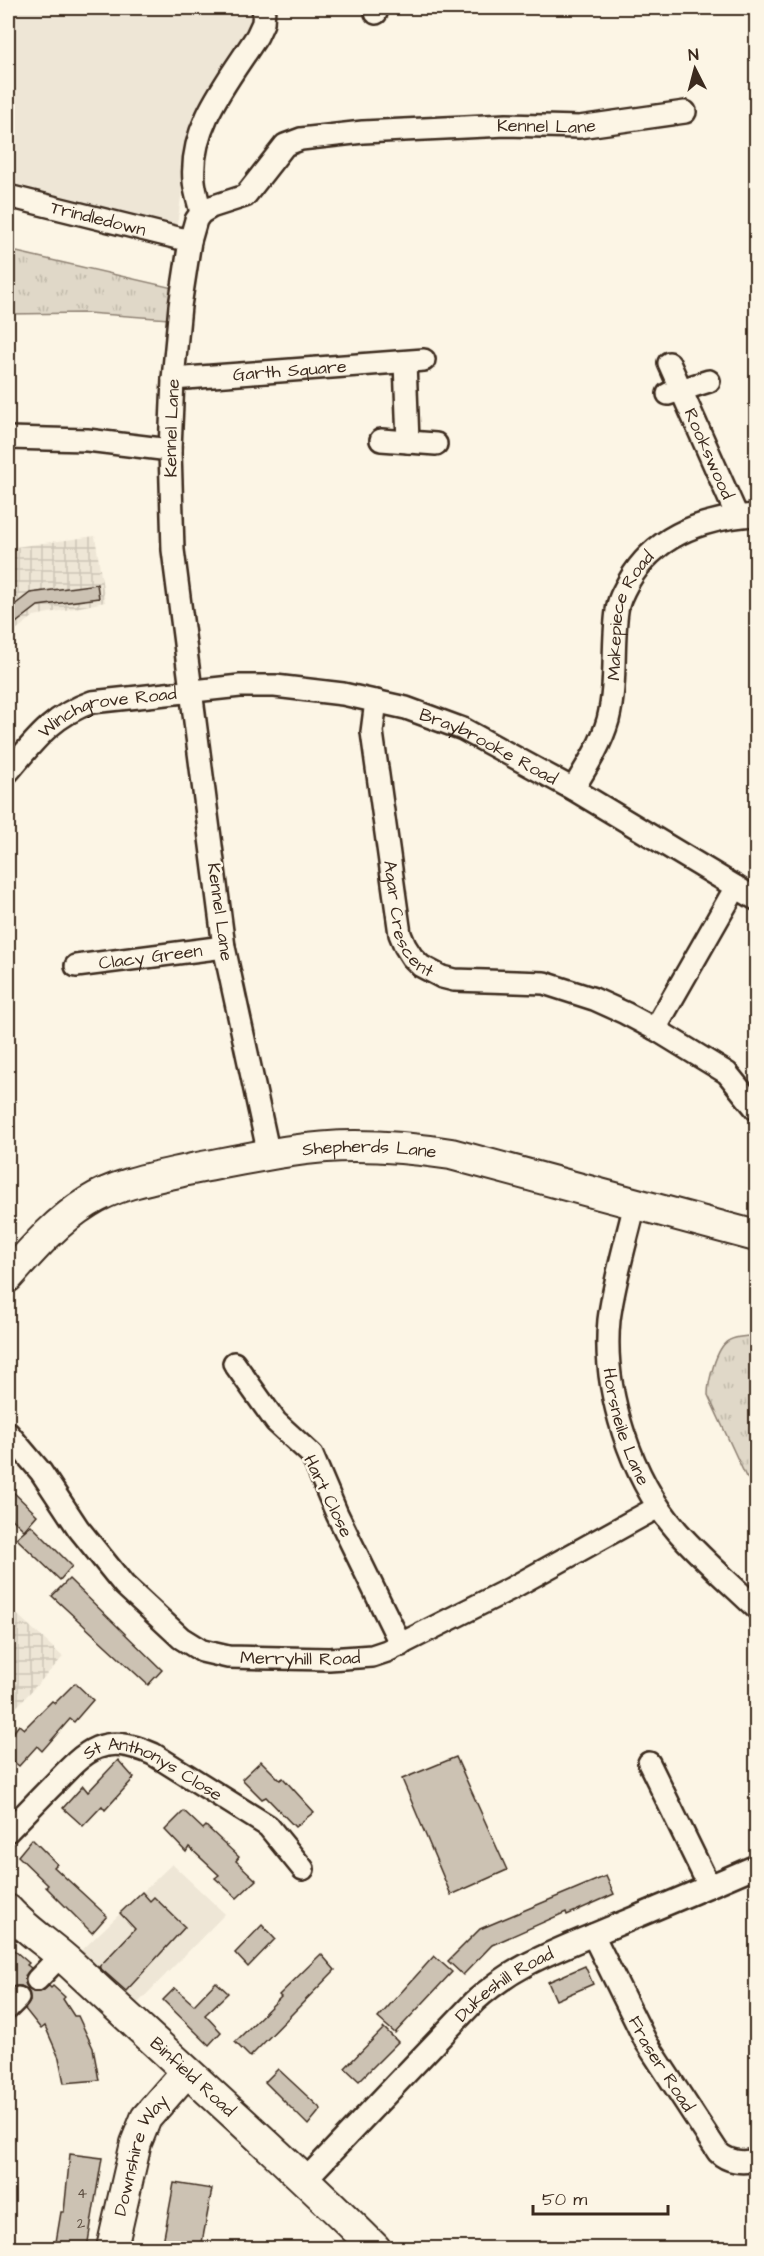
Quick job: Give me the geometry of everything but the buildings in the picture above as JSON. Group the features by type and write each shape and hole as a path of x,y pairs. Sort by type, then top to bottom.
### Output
{"street":[{"path":"201,213 194,174 199,135 211,109 257,36 263,23 264,8"},
{"name":"Kennel Lane","path":"269,1155 224,947 173,550 170,450 173,379 180,306 190,241 196,220 201,213 211,207 245,195 285,145 301,139 363,132 506,125 579,127 685,112"},
{"name":"Trindledown","path":"8,196 190,241"},
{"name":"Garth Square","path":"173,379 415,361 408,442"},
{"name":"Rookswood","path":"669,363 674,392 747,515"},
{"name":"Rookswood","path":"674,392 709,381"},
{"path":"8,438 87,440 170,450"},
{"path":"381,440 436,444"},
{"name":"Makepiece Road","path":"573,789 600,746 608,718 615,677 617,608 633,574 644,559 672,537 703,523 747,515"},
{"name":"Braybrooke Road","path":"191,691 240,686 309,689 376,701 425,715 463,729 573,789 756,899"},
{"name":"Winchgrove Road","path":"8,772 52,722 78,707 107,699 191,691"},
{"name":"Agar Crescent","path":"376,701 372,732 373,744 400,934 412,957 431,972 454,980 544,983 594,999 655,1029 727,1073 756,1109"},
{"path":"655,1029 736,887"},
{"name":"Clacy Green","path":"76,966 224,947"},
{"name":"Shepherds Lane","path":"8,1277 54,1230 78,1209 101,1195 156,1177 269,1155 354,1146 451,1154 756,1236"},
{"name":"Horsneile Lane","path":"635,1204 609,1321 610,1371 627,1445 657,1507 678,1532 756,1608"},
{"name":"Hart Close","path":"234,1363 276,1422 312,1455 400,1644"},
{"name":"Merryhill Road","path":"8,1433 41,1472 78,1528 124,1585 165,1626 181,1638 202,1651 228,1657 329,1659 372,1656 510,1589 657,1507"},
{"name":"St Anthonys Close","path":"8,1831 80,1756 96,1748 120,1743 153,1754 268,1826 303,1869"},
{"path":"650,1763 709,1886"},
{"name":"Dukeshill Road","path":"306,2179 475,2001 496,1982 525,1964 756,1866"},
{"name":"Binfield Road","path":"8,1910 62,1955 186,2072 306,2179 375,2248"},
{"name":"Fraser Road","path":"592,1935 646,2042 718,2152 729,2159 749,2162 756,2159"},
{"path":"37,1980 62,1955"},
{"name":"Downshire Way","path":"112,2248 136,2143 146,2118 186,2072"}],"shaded area":[{"path":"8,8 258,8 257,14 191,126 177,226 8,182"},
{"path":"95,536 105,602 34,616 8,636 8,548"},
{"path":"8,1606 63,1657 8,1716"},
{"path":"172,1864 225,1914 135,2006 78,1954"}],"green space":[{"path":"8,250 173,288 169,319 87,313 8,314"},
{"path":"756,1336 756,1487 746,1477 708,1395 714,1366 724,1345 734,1338"}]}
